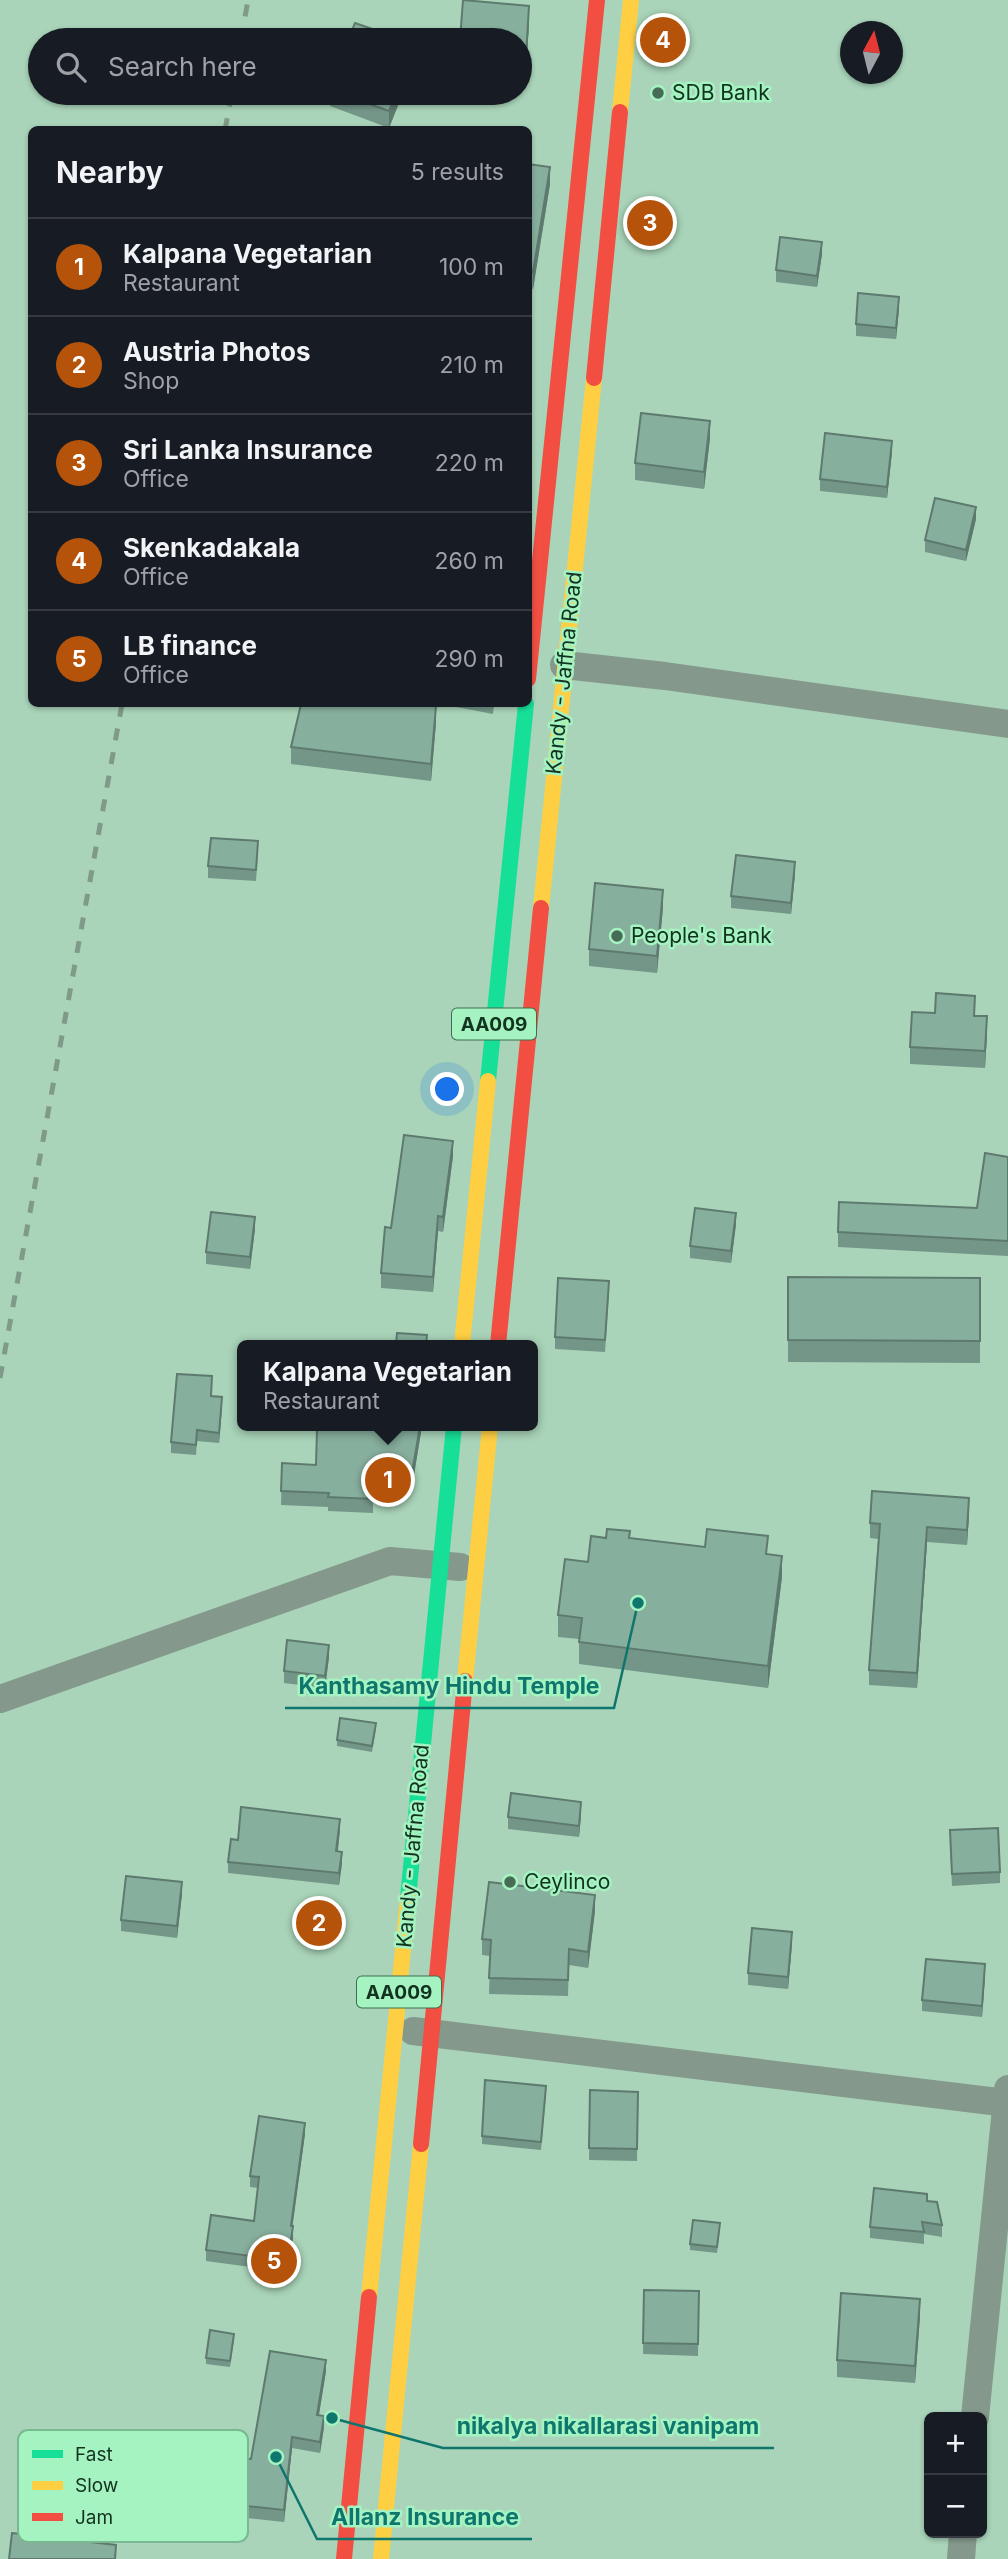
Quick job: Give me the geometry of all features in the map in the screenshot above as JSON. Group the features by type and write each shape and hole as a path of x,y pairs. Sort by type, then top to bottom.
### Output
{"highway":[{"name":"Kandy - Jaffna Road","path":"532,640 597,0"},
{"name":"Kandy - Jaffna Road","path":"498,1340 631,0"},
{"name":"Kandy - Jaffna Road","path":"462,1340 526,707"},
{"name":"Kandy - Jaffna Road","path":"344,2559 453,1431"},
{"name":"Kandy - Jaffna Road","path":"381,2559 490,1431"}],"street":[{"path":"564,665 679,678 1008,724"},
{"path":"0,1699 390,1561 476,1569"},
{"path":"395,2029 1007,2098 976,2412"},
{"path":"961,2559 963,2538"}],"building":[{"path":"463,0 529,6 528,28 461,28"},
{"path":"355,23 369,28 353,28"},
{"path":"372,105 391,105 389,111"},
{"path":"532,165 550,167 532,272"},
{"path":"780,237 822,242 817,276 776,270"},
{"path":"858,293 899,297 896,328 856,324"},
{"path":"641,413 710,421 704,472 635,463"},
{"path":"825,433 892,441 887,487 820,479"},
{"path":"935,498 976,507 966,550 925,540"},
{"path":"300,707 436,707 431,764 291,747"},
{"path":"211,838 258,841 256,870 208,866"},
{"path":"736,855 795,862 791,903 731,896"},
{"path":"595,883 663,890 657,956 589,949"},
{"path":"936,993 975,996 974,1016 987,1016 985,1051 910,1047 912,1012 935,1013"},
{"path":"404,1135 453,1141 443,1217 438,1216 433,1277 381,1273 385,1227 391,1228"},
{"path":"985,1153 1008,1157 1008,1241 838,1232 839,1202 977,1208"},
{"path":"695,1208 736,1213 731,1251 690,1246"},
{"path":"211,1212 255,1217 250,1257 206,1252"},
{"path":"788,1277 980,1278 980,1341 788,1340"},
{"path":"558,1278 609,1281 605,1340 555,1337"},
{"path":"397,1333 427,1335 426,1340 396,1340"},
{"path":"177,1374 212,1376 211,1396 222,1397 219,1433 197,1430 196,1445 171,1442"},
{"path":"317,1431 419,1431 411,1479 373,1474 373,1499 328,1497 329,1493 281,1491 282,1463 316,1465"},
{"path":"872,1491 969,1498 967,1530 927,1527 917,1673 869,1670 880,1524 870,1523"},
{"path":"607,1529 630,1531 629,1538 705,1547 707,1529 768,1536 766,1554 782,1556 768,1666 579,1642 582,1618 558,1615 565,1559 588,1562 591,1536 606,1538"},
{"path":"287,1640 329,1645 325,1676 284,1671"},
{"path":"340,1718 376,1723 372,1746 337,1740"},
{"path":"511,1793 581,1802 579,1826 508,1817"},
{"path":"241,1807 340,1819 336,1851 342,1852 339,1873 228,1862 231,1839 238,1840"},
{"path":"998,1828 1000,1872 952,1874 950,1830"},
{"path":"126,1876 182,1882 177,1926 121,1920"},
{"path":"489,1882 595,1895 588,1952 569,1949 568,1980 489,1978 491,1940 482,1939"},
{"path":"752,1928 792,1932 788,1977 748,1973"},
{"path":"926,1959 985,1964 982,2006 922,2000"},
{"path":"485,2080 546,2086 541,2142 482,2136"},
{"path":"590,2090 638,2092 637,2149 589,2148"},
{"path":"259,2116 305,2123 288,2261 206,2250 211,2215 254,2221 259,2177 250,2176"},
{"path":"874,2188 927,2194 927,2201 937,2202 942,2225 922,2222 924,2232 870,2227"},
{"path":"693,2220 720,2223 717,2247 690,2244"},
{"path":"644,2290 699,2291 698,2344 643,2343"},
{"path":"841,2293 920,2299 915,2366 837,2360"},
{"path":"210,2330 234,2334 230,2361 206,2358"},
{"path":"270,2351 326,2360 317,2415 324,2416 320,2442 292,2437 284,2510 248,2506 248,2459 251,2459"},
{"path":"12,2533 18,2534 18,2542 90,2542 116,2545 115,2559 9,2559"}],"railway":[{"path":"243,28 248,0"},
{"path":"226,126 230,105"},
{"path":"0,1378 121,707"}],"traffic: fast":[{"path":"488,1081 526,707"},
{"path":"408,1898 454,1431"}],"traffic: slow":[{"path":"620,112 631,0"},
{"path":"541,908 594,378"},
{"path":"462,1340 488,1081"},
{"path":"465,1681 490,1431"},
{"path":"369,2297 408,1898"},
{"path":"381,2559 421,2144"}],"traffic: jam":[{"path":"532,640 597,0"},
{"path":"594,378 620,112"},
{"path":"498,1340 541,908"},
{"path":"421,2144 465,1681"},
{"path":"344,2559 369,2297"}],"place":[{"name":"Skenkadakala","path":"663,40"},
{"name":"SDB Bank","path":"658,93"},
{"name":"Sri Lanka Insurance","path":"650,223"},
{"name":"People's Bank","path":"617,936"},
{"name":"Kalpana Vegetarian","path":"388,1480"},
{"name":"Kanthasamy Hindu Temple","path":"638,1603"},
{"name":"Ceylinco","path":"510,1882"},
{"name":"Austria Photos","path":"319,1923"},
{"name":"LB finance","path":"274,2261"},
{"name":"nikalya nikallarasi vanipam","path":"332,2418"},
{"name":"Allanz Insurance","path":"276,2457"}]}
